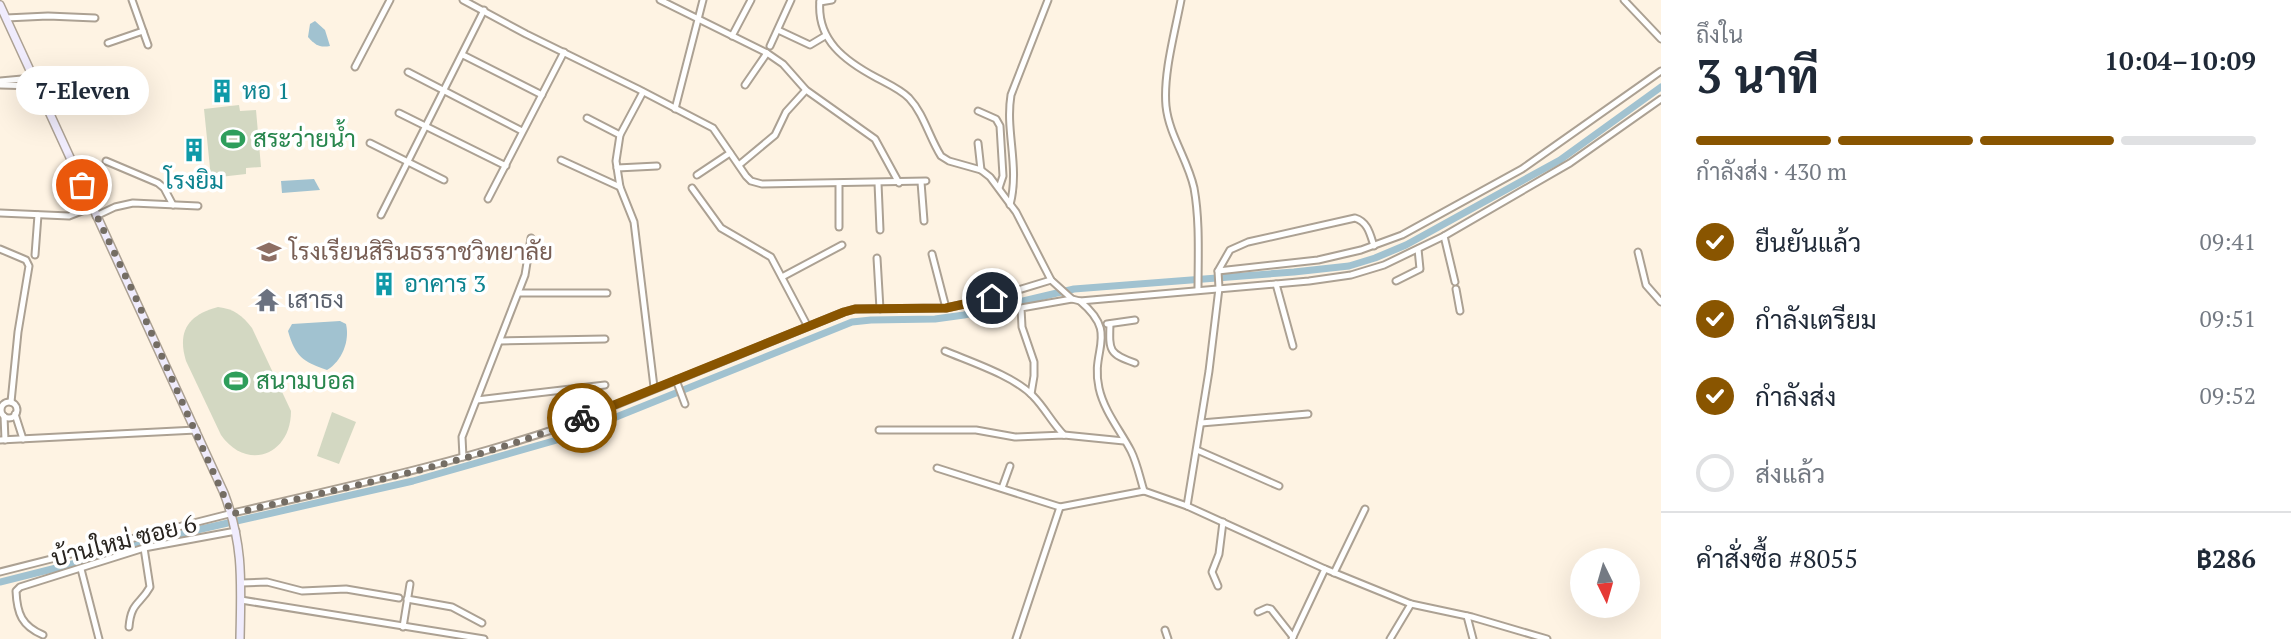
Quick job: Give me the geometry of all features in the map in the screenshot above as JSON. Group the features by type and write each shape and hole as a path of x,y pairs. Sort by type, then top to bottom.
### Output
{"main road":[{"path":"0,5 196,430 234,523 240,548 240,639"}],"street":[{"path":"132,0 148,45"},
{"path":"355,67 390,0"},
{"path":"463,0 713,128 751,181 762,184 923,182 924,221"},
{"path":"660,0 732,36 768,50 806,89 875,139 899,183"},
{"path":"676,109 703,0"},
{"path":"732,36 751,0"},
{"path":"745,85 768,50 791,0"},
{"path":"832,0 820,1 820,19 825,36 843,55 897,88 911,100 941,156 981,170 999,188 1025,228 1051,280 1094,313 1100,325 1102,344 1096,368 1098,385 1105,404 1130,450 1144,491"},
{"path":"1010,205 1016,175 1009,108 1011,95 1048,0"},
{"path":"1181,0 1168,75 1166,108 1194,187 1198,287"},
{"path":"1628,1 1661,39"},
{"path":"381,215 484,10"},
{"path":"6,18 95,18"},
{"path":"1655,32 1661,27"},
{"path":"778,30 810,45 825,36"},
{"path":"108,43 143,31"},
{"path":"488,199 564,52"},
{"path":"463,55 542,95"},
{"path":"1218,272 1318,260 1374,246 1402,235 1522,169 1661,71"},
{"path":"408,72 522,131"},
{"path":"0,82 34,82"},
{"path":"739,165 775,135 786,112 806,89"},
{"path":"643,92 620,135 616,152 620,187 634,222 654,387"},
{"path":"1080,301 1198,287 1276,284 1351,275 1384,265 1444,236 1570,163 1661,99"},
{"path":"978,111 996,119 1000,126 1003,176 999,188"},
{"path":"399,113 506,166"},
{"path":"587,118 620,135"},
{"path":"370,143 444,180"},
{"path":"978,143 981,170"},
{"path":"697,174 730,153"},
{"path":"561,160 620,187"},
{"path":"106,161 158,183 164,188 173,205"},
{"path":"617,168 657,166"},
{"path":"878,183 880,230"},
{"path":"839,184 839,228"},
{"path":"692,188 721,228 768,254 807,326"},
{"path":"96,216 123,204 198,206"},
{"path":"0,213 69,216 92,207"},
{"path":"35,255 38,215"},
{"path":"1187,506 1201,423 1218,272 1225,257 1235,247 1355,218 1363,222 1374,246"},
{"path":"1444,236 1455,282"},
{"path":"463,457 462,437 526,275 531,238"},
{"path":"782,277 842,245"},
{"path":"0,249 26,260 29,266 18,332 11,402"},
{"path":"1396,281 1420,269 1418,249"},
{"path":"1638,252 1646,285 1661,302"},
{"path":"932,254 946,308"},
{"path":"877,258 880,309"},
{"name":"บ้านใหม่ ซอย 6","path":"0,572 234,523 564,426 654,387 677,382 844,312 946,308 992,298 1051,280"},
{"path":"1276,284 1293,346"},
{"path":"1456,289 1460,311"},
{"path":"519,293 607,293"},
{"path":"1031,394 1034,362 1022,327 1021,308 1069,296"},
{"path":"1100,325 1135,320"},
{"path":"1110,324 1109,341 1112,352 1116,357 1135,363"},
{"path":"500,341 605,339"},
{"path":"945,351 995,372 1031,394 1064,435"},
{"path":"677,382 685,404"},
{"path":"477,400 606,385"},
{"path":"11,402 4,404 2,412 3,440 196,430"},
{"path":"11,402 16,407 15,414 23,439"},
{"path":"2,412 9,418 15,414"},
{"path":"1201,423 1308,414"},
{"path":"879,430 976,430 1022,437 1064,435 1124,441"},
{"path":"1197,450 1279,486"},
{"path":"1002,488 1010,466"},
{"path":"937,468 1060,507 1144,491 1187,506 1334,573 1411,604 1467,616 1547,639"},
{"path":"1016,639 1060,507"},
{"path":"1334,573 1364,509"},
{"path":"1218,586 1212,572 1219,554 1223,522"},
{"path":"43,635 23,622 16,596 17,588 234,523"},
{"path":"129,626 134,606 150,587 144,548"},
{"path":"81,569 99,639"},
{"path":"1258,612 1271,609 1293,638 1325,569"},
{"path":"241,583 267,582 302,590 346,589 399,598"},
{"path":"403,627 410,584"},
{"path":"407,599 452,607 482,623"},
{"path":"240,600 484,639"},
{"path":"1390,639 1411,604"},
{"path":"1467,616 1473,639"},
{"path":"1165,629 1168,639"}],"green space":[{"name":"สระว่ายน้ำ","path":"239,105 240,111 256,110 261,167 246,168 246,174 211,178 204,109"},
{"name":"สนามบอล","path":"218,307 237,313 252,328 291,411 284,439 276,448 266,453 243,453 231,446 221,435 186,361 183,341 187,326 199,315"},
{"path":"332,412 356,422 339,464 317,456"}],"water":[{"path":"315,21 325,30 330,46 318,45 308,37 310,24"},
{"path":"314,179 320,190 282,193 281,181"},
{"path":"340,321 346,324 346,344 341,356 332,366 327,370 301,357 288,331 292,324"}],"waterway":[{"path":"0,582 144,542 413,481 564,438 852,322 935,319 964,315 1074,289 1349,266 1406,245 1560,160 1661,87"}],"way so far":[{"path":"82,185 232,514 463,457 527,439 582,418"}],"place":[{"name":"หอ 1","path":"222,91"},
{"name":"สระว่ายน้ำ","path":"233,139"},
{"name":"โรงยิม","path":"194,150"},
{"name":"7-Eleven","path":"82,185"},
{"name":"โรงเรียนสิรินธรราชวิทยาลัย","path":"269,252"},
{"name":"อาคาร 3","path":"384,284"},
{"name":"เสาธง","path":"267,300"},
{"name":"สนามบอล","path":"236,381"}],"route":[{"path":"582,418 844,312 855,309 946,308 992,298"}]}
